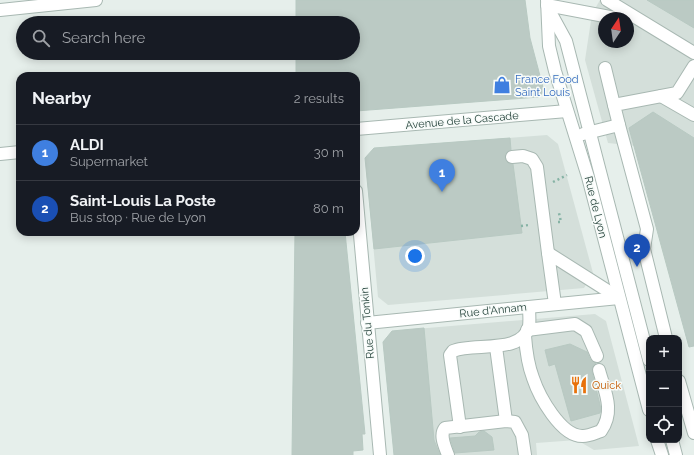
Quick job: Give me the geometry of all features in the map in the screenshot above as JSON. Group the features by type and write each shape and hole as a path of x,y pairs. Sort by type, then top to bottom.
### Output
{"street":[{"path":"0,10 96,0"},
{"path":"607,0 694,53"},
{"path":"547,2 598,14"},
{"path":"547,2 566,41 646,348"},
{"name":"Rue de Lyon","path":"547,2 548,46 588,177 636,363 645,379 649,407"},
{"path":"634,23 651,27"},
{"path":"614,105 677,93 694,66"},
{"path":"605,68 647,229 644,249 665,335"},
{"path":"662,96 694,115"},
{"name":"Avenue de la Cascade","path":"360,129 567,111"},
{"path":"576,136 619,125"},
{"path":"0,154 16,152"},
{"path":"512,157 522,156 532,159 538,168 554,304"},
{"name":"Rue du Tonkin","path":"360,236 380,455"},
{"path":"548,253 619,298"},
{"name":"Rue d'Annam","path":"367,323 619,298"},
{"path":"529,307 529,326 526,333 527,357 533,379 551,413 563,427 572,434 582,436 601,431 606,424 610,410 599,370"},
{"path":"460,427 450,355 456,349 496,347 518,340 526,333 568,323 575,324 586,331 597,356"},
{"path":"496,347 506,421"},
{"path":"636,363 646,360"},
{"path":"682,391 694,433"},
{"path":"448,455 442,432 445,428 506,421 515,422 520,428 524,455"},
{"path":"658,443 662,455"},
{"path":"673,443 676,455"}],"shaded area":[{"path":"600,0 694,0 694,138 667,122 636,146 608,143 585,60 592,14"},
{"path":"547,135 558,144 593,273 584,288 388,305 378,297 365,158 374,148"},
{"path":"595,314 606,321 639,446 594,450 577,440 536,443 537,455 394,455 383,342 392,331"}],"building":[{"path":"296,0 525,0 530,38 544,91 539,97 360,111 360,72 296,72 296,60 360,60 360,16 296,16"},
{"path":"647,0 694,0 694,28"},
{"path":"653,112 694,138 694,346 689,347 629,128"},
{"path":"510,138 511,150 505,154 505,158 509,164 513,164 522,233 374,249 365,158 374,148"},
{"path":"295,236 345,236 365,434 362,434 363,450 353,451 353,455 292,455"},
{"path":"424,328 434,440 440,455 394,455 383,342 392,331"},
{"name":"Quick","path":"570,344 587,352 590,359 596,363 592,368 592,372 601,409 600,413 571,421 555,364 549,366 545,350"},
{"path":"484,431 492,437 494,450 455,453 450,438 475,436 479,432"}],"place":[{"name":"France Food Saint Louis","path":"502,85"},
{"name":"ALDI","path":"442,192"},
{"name":"Saint-Louis La Poste","path":"637,267"},
{"name":"Quick","path":"579,385"}]}
